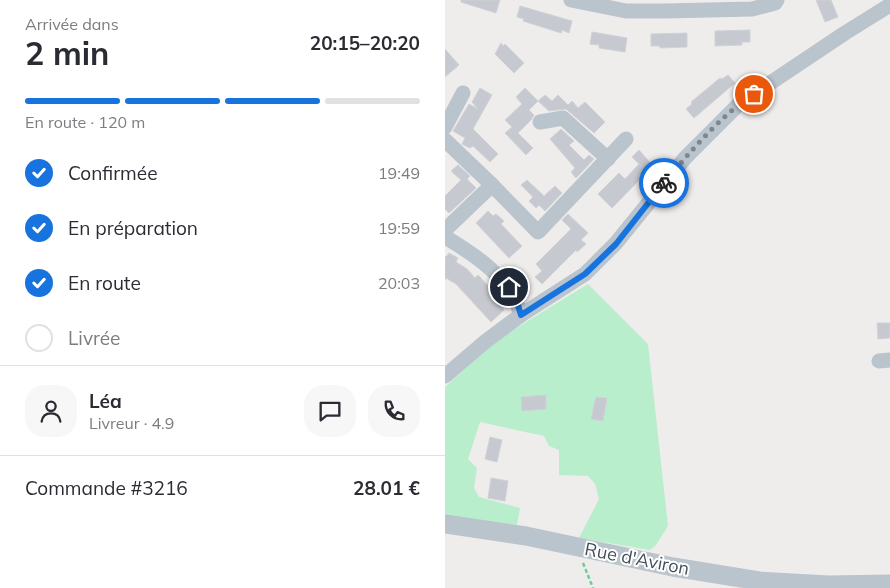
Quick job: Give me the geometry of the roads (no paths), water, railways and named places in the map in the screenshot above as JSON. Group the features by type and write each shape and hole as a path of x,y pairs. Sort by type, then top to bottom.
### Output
{"street":[{"path":"571,0 626,11 752,9 775,3 777,0"},
{"path":"445,376 485,341 521,315 585,274 616,244 685,158 739,104 845,32 890,5"},
{"path":"445,127 463,93"},
{"path":"540,122 563,118 608,159"},
{"path":"445,140 538,232 626,139"},
{"path":"445,230 492,185"},
{"path":"445,237 473,254 509,287 521,315"},
{"name":"Rue d'Aviron","path":"445,524 526,536 758,585 890,584"}]}
